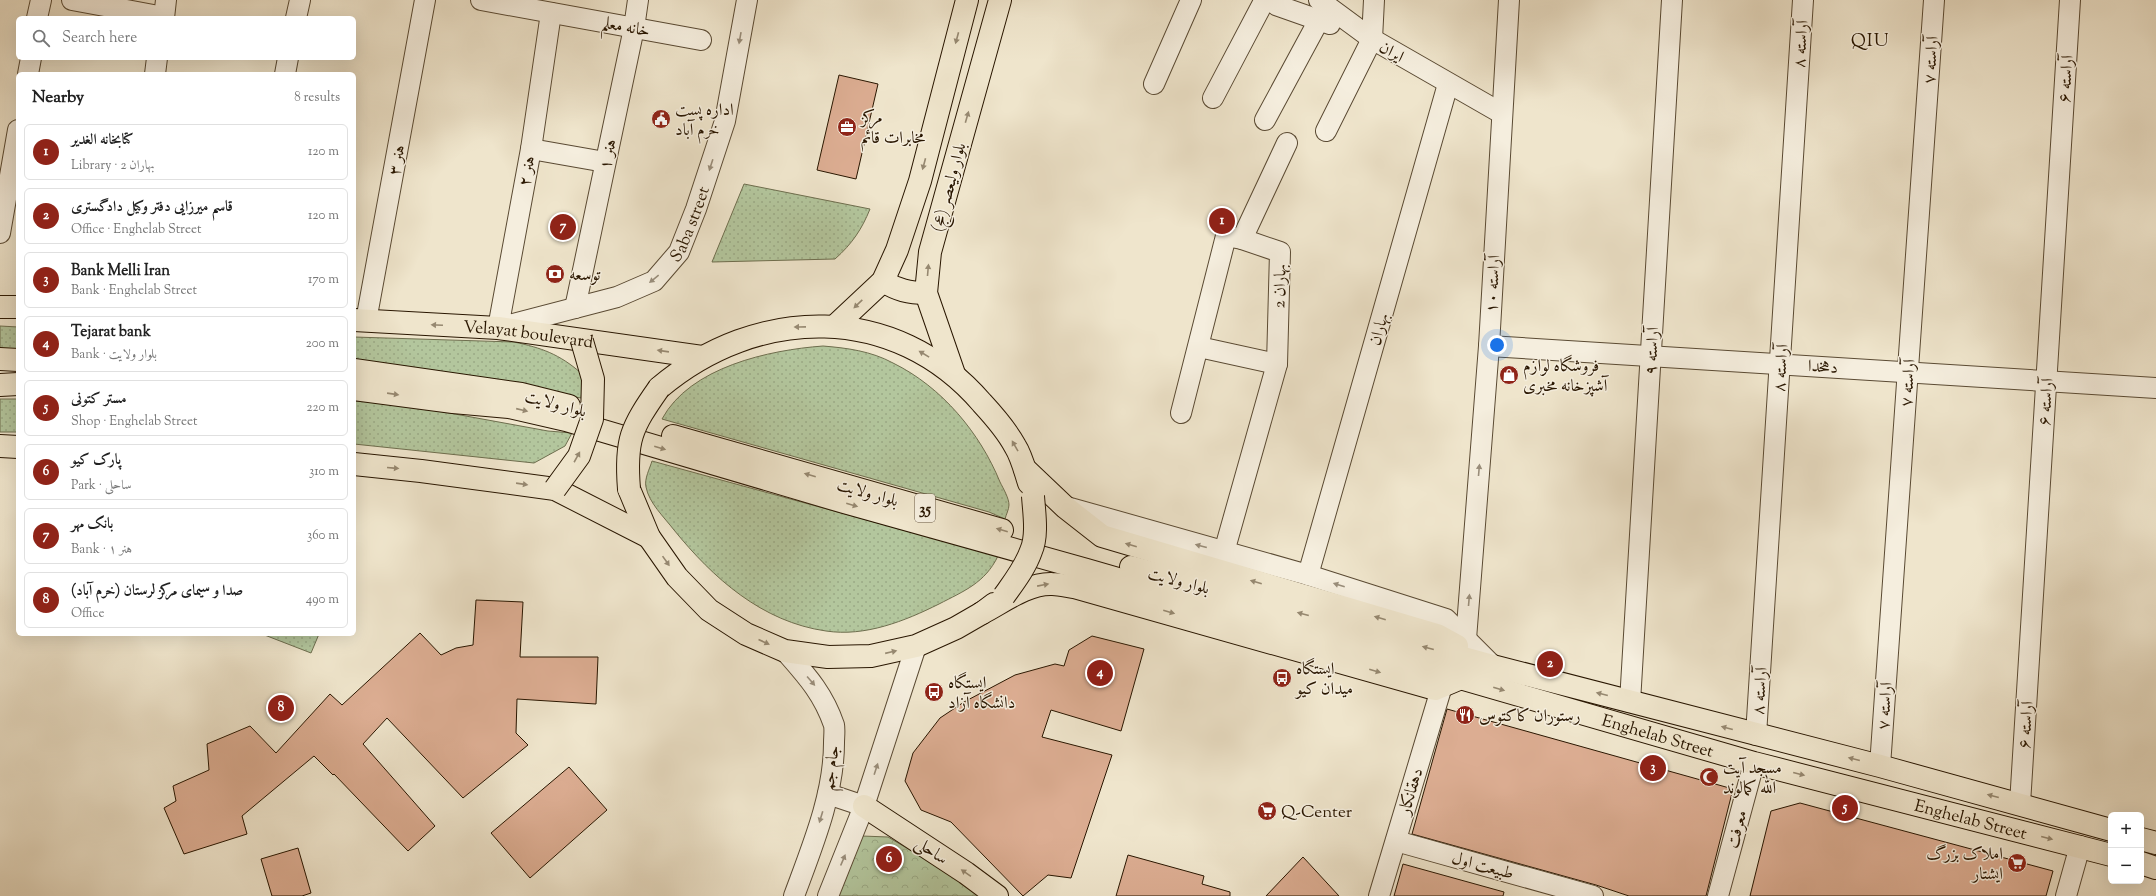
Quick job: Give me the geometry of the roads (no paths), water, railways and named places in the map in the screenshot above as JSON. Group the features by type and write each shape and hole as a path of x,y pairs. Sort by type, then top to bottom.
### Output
{"main road":[{"name":"بلوار ولیعصر (عج)","path":"835,326 882,280 897,250 920,180 967,0"},
{"name":"بلوار ولیعصر (عج)","path":"954,374 926,293 930,252 1000,0"},
{"path":"882,280 896,289 911,293 926,293"},
{"path":"0,307 16,308"},
{"name":"Velayat boulevard","path":"360,320 498,328 702,357"},
{"path":"982,614 1004,596 1020,574 1032,550 1034,523 1033,496 1025,469 1016,447 1001,426 970,389 954,374 924,354 878,333 835,326 791,327 747,338 702,357 680,370 659,388 631,434 627,463 629,489 649,537 677,577 709,610 746,634 785,651 828,657 871,656 916,646 956,628 982,614 1022,592 1037,586 1051,584 1074,587 1435,689 1452,682"},
{"path":"555,489 579,456 592,419 593,379 582,340"},
{"path":"0,359 16,360"},
{"name":"بلوار ولایت","path":"356,370 521,394 557,403 1094,557 1493,666"},
{"path":"0,385 16,384"},
{"name":"بلوار ولایت","path":"356,389 453,402 509,407 566,420 844,502 1087,570 1452,682"},
{"path":"0,446 16,447"},
{"path":"356,464 421,470 555,489 649,537"},
{"path":"1025,469 1065,507 1102,536 1437,635 1493,666"},
{"name":"Enghelab Street","path":"1493,666 1880,766 2108,829"},
{"name":"Enghelab Street","path":"1452,682 1754,763 2108,854"},
{"name":"ساحلی","path":"864,806 966,873 998,896"},
{"path":"2144,840 2156,843"},
{"path":"2144,865 2156,868"}],"street":[{"path":"38,16 41,0"},
{"path":"72,0 165,12"},
{"path":"296,16 300,0"},
{"name":"هنر ۳","path":"360,320 425,0"},
{"name":"خانه معلم","path":"480,0 501,2 551,13 701,40"},
{"name":"هنر ۱","path":"575,308 634,28 638,0"},
{"name":"Saba street","path":"498,328 617,297 654,281 678,252 696,209 725,121 747,0"},
{"path":"1154,84 1191,0"},
{"path":"1319,0 1372,39"},
{"path":"1326,131 1372,39 1374,0"},
{"name":"آراسته ۱۰","path":"1466,639 1489,346 1501,113 1509,0"},
{"name":"آراسته ۹","path":"1630,702 1672,0"},
{"name":"آراسته ۸","path":"1756,735 1803,0"},
{"name":"آراسته ۷","path":"1880,766 1934,0"},
{"name":"آراسته ۶","path":"2020,804 2070,0"},
{"path":"1213,98 1271,2"},
{"name":"ایران","path":"1271,2 1372,39 1448,84 1501,113"},
{"name":"هنر ۲","path":"498,328 530,149 551,13"},
{"path":"1265,120 1319,20"},
{"path":"28,72 30,60"},
{"path":"155,72 157,60"},
{"path":"285,72 288,60"},
{"name":"بهاران","path":"1308,575 1448,84"},
{"path":"0,233 16,141"},
{"path":"1242,239 1287,143"},
{"path":"530,149 606,162"},
{"name":"بهاران 2","path":"1181,413 1226,236 1242,239 1280,252 1277,364 1224,552"},
{"name":"دهخدا","path":"1489,346 2156,388"},
{"path":"1198,348 1277,364"},
{"path":"1065,507 1308,575 1446,619 1493,666"},
{"path":"828,896 864,806 916,646"},
{"name":"جام جم","path":"785,651 818,689 834,726 834,764 828,794 810,852 794,896"},
{"name":"دهقانکار","path":"1379,896 1396,841 1452,682"},
{"name":"معرفت","path":"1718,896 1754,763"},
{"path":"828,794 864,806"},
{"name":"طبیعت اول","path":"1396,841 1552,890 1593,896"},
{"path":"2066,896 2080,846"}],"place":[{"name":"اداره پست خرم آباد","path":"661,119"},
{"name":"مرکز مخابرات قائم","path":"847,127"},
{"name":"کتابخانه الغدیر","path":"1222,221"},
{"name":"بانک مهر","path":"563,227"},
{"name":"توسعه","path":"555,274"},
{"name":"فروشگاه لوازم آشپزخانه مخبری","path":"1509,375"},
{"name":"قاسم میرزایی دفتر وکیل دادگستری","path":"1550,664"},
{"name":"Tejarat bank","path":"1100,673"},
{"name":"ایستگاه میدان کیو","path":"1282,678"},
{"name":"ایستگاه دانشگاه آزاد","path":"934,692"},
{"name":"صدا و سیمای مرکز لرستان (خرم آباد)","path":"281,708"},
{"name":"رستوران کاکتوس","path":"1465,715"},
{"name":"Bank Melli Iran","path":"1653,768"},
{"name":"مسجد آیت الله کمالوند","path":"1709,777"},
{"name":"مستر کتونی","path":"1845,808"},
{"name":"Q-Center","path":"1267,811"},
{"name":"پارک کیو","path":"889,859"},
{"name":"املاک بزرگ ایشتار","path":"2017,863"}],"district":[{"name":"QIU","path":"1870,40"}]}
